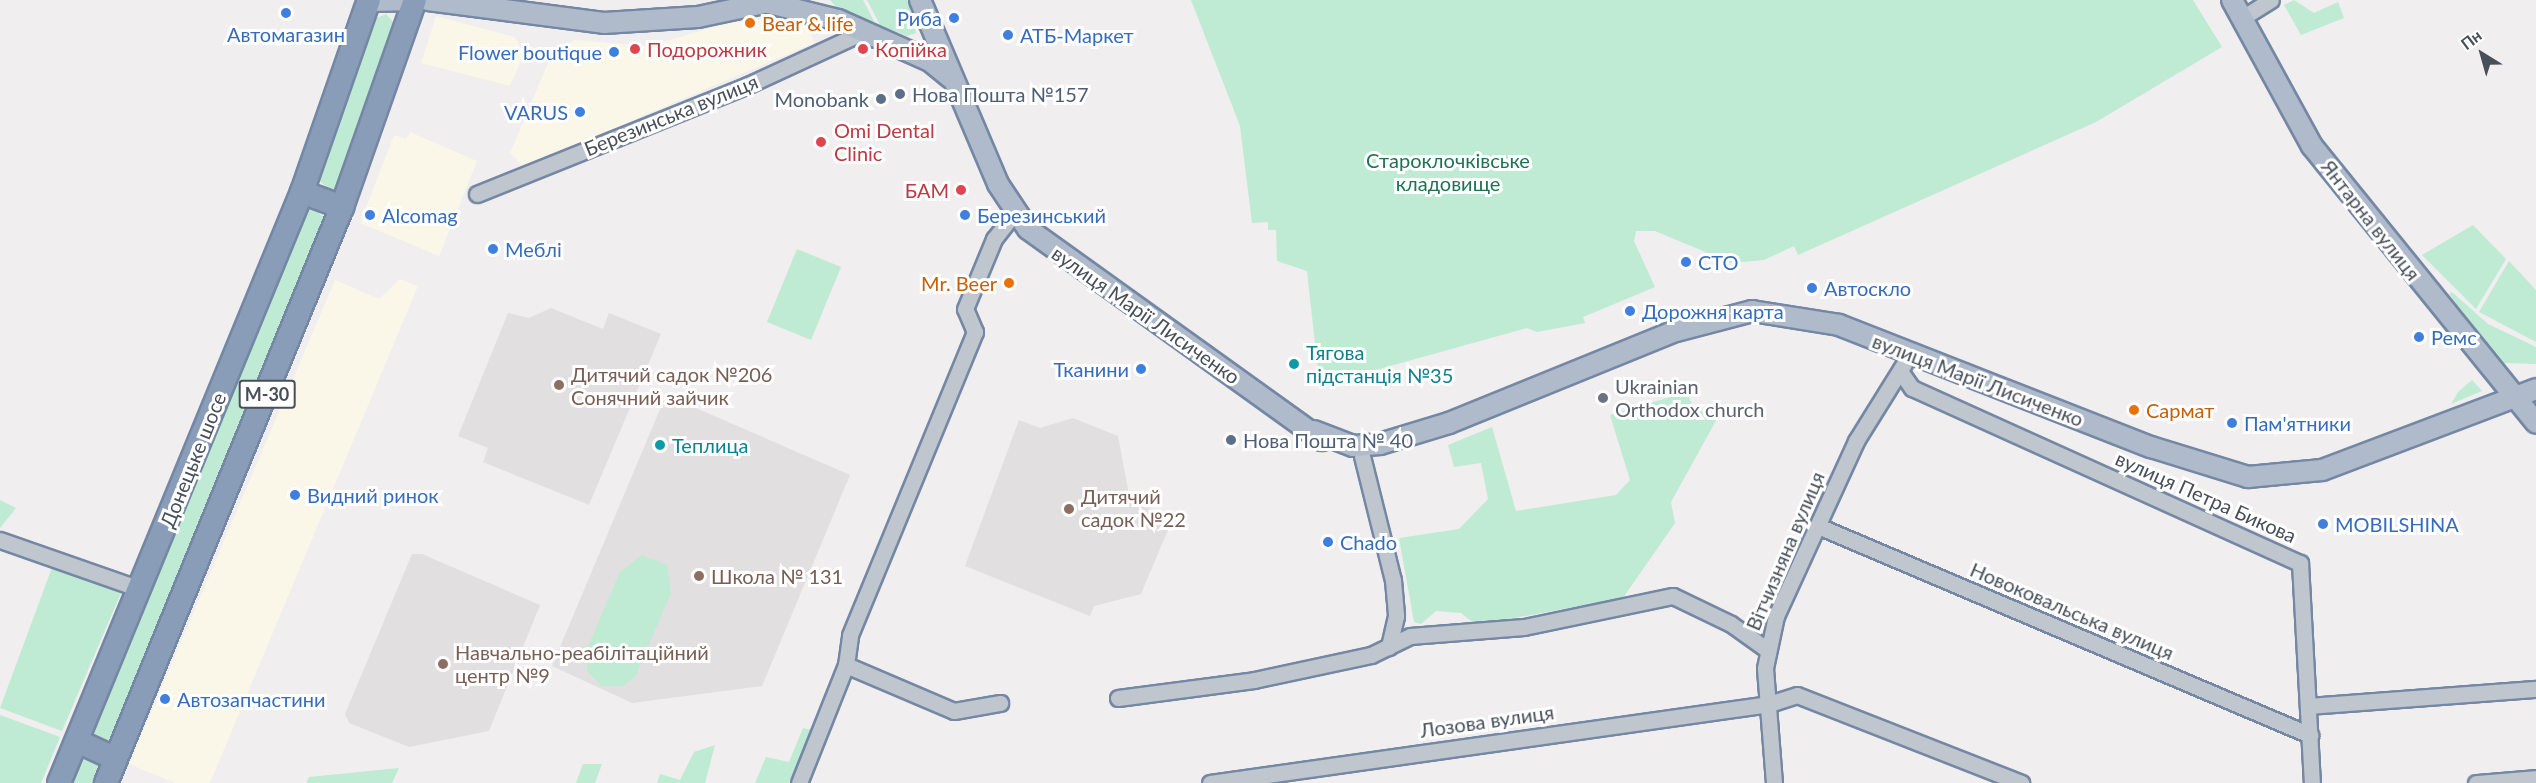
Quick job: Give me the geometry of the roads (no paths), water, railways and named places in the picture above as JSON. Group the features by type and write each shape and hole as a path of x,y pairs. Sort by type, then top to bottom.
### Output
{"highway":[{"name":"Донецьке шосе","path":"59,783 302,192 366,0"},
{"name":"М-30","path":"106,783 342,207 415,0"},
{"path":"302,192 342,207"},
{"path":"77,741 116,759"}],"main road":[{"path":"366,0 407,0"},
{"path":"428,0 544,9 647,22 774,1 838,20 899,45 954,81"},
{"path":"824,0 838,20"},
{"name":"Янтарна вулиця","path":"2232,0 2312,146 2513,398 2536,423"},
{"path":"899,45 919,39 924,8"},
{"name":"вулиця Марії Лисиченко","path":"924,8 954,81 1014,213 1060,257 1314,431 1334,449 1362,456 1406,446 1444,425"},
{"name":"вулиця Марії Лисиченко","path":"1314,431 1361,447 1444,425 1676,332 1752,311 1821,320 2202,465 2266,478 2330,468 2536,389"}],"street":[{"path":"2242,18 2271,0"},
{"name":"Березинська вулиця","path":"477,194 748,85 863,32"},
{"path":"799,783 846,665 850,634 975,333 965,309 994,239 1014,213"},
{"name":"Вітчизняна вулиця","path":"1774,783 1766,649 1856,441 1900,371 1908,352"},
{"name":"вулиця Петра Бикова","path":"1900,371 1912,388 2300,563 2312,783"},
{"path":"1362,456 1393,580 1390,643"},
{"name":"Новоковальська вулиця","path":"1818,526 2310,735"},
{"path":"0,540 140,589"},
{"path":"1118,698 1254,680 1410,636 1524,627 1673,596 1731,624 1766,649"},
{"path":"846,665 954,711 1000,703"},
{"path":"2309,706 2536,689"},
{"name":"Лозова вулиця","path":"1210,783 1769,704 1797,695 2021,783"},
{"path":"2476,783 2536,778"}],"place":[{"name":"Автомагазин","path":"286,13"},
{"name":"Риба","path":"954,18"},
{"name":"Bear & life","path":"750,23"},
{"name":"АТБ-Маркет","path":"1008,35"},
{"name":"Подорожник","path":"635,49"},
{"name":"Копійка","path":"863,49"},
{"name":"Flower boutique","path":"614,52"},
{"name":"Нова Пошта №157","path":"900,94"},
{"name":"Monobank","path":"881,99"},
{"name":"VARUS","path":"580,112"},
{"name":"Omi Dental Clinic","path":"821,142"},
{"name":"БАМ","path":"961,190"},
{"name":"Alcomag","path":"370,215"},
{"name":"Березинський","path":"965,215"},
{"name":"Меблі","path":"493,249"},
{"name":"СТО","path":"1686,262"},
{"name":"Mr. Beer","path":"1009,283"},
{"name":"Автоскло","path":"1812,288"},
{"name":"Дорожня карта","path":"1630,311"},
{"name":"Ремс","path":"2419,337"},
{"name":"Тягова пiдстанцiя №35","path":"1294,364"},
{"name":"Тканини","path":"1141,369"},
{"name":"Дитячий садок №206 Сонячний зайчик","path":"559,385"},
{"name":"Ukrainian Orthodox church","path":"1603,398"},
{"name":"Сармат","path":"2134,410"},
{"name":"Пам'ятники","path":"2232,423"},
{"name":"Нова Пошта № 40","path":"1231,440"},
{"name":"Теплица","path":"660,445"},
{"name":"Видний ринок","path":"295,495"},
{"name":"Дитячий садок №22","path":"1069,509"},
{"name":"MOBILSHINA","path":"2323,524"},
{"name":"Chado","path":"1328,542"},
{"name":"Школа № 131","path":"699,576"},
{"name":"Навчально-реабілітаційний центр №9","path":"443,664"},
{"name":"Автозапчастини","path":"165,699"}],"park label":[{"name":"Староклочківське кладовище","path":"1448,172"}]}
